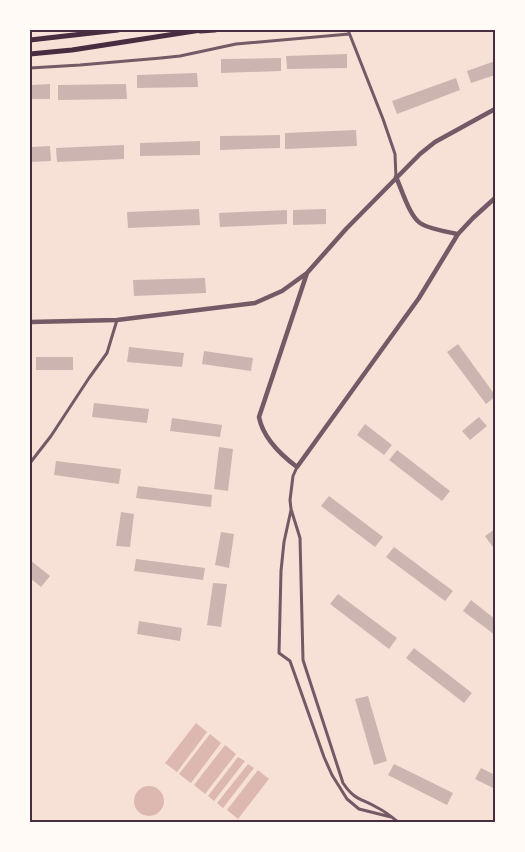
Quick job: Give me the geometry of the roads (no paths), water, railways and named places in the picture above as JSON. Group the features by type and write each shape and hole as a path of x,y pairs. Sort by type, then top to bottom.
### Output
{"main road":[{"path":"30,40 118,30"},
{"path":"194,32 202,30"},
{"path":"30,54 215,30"}],"street":[{"path":"30,68 180,56 236,44 348,32 395,154 396,177 410,208 419,222 426,226 458,234"},
{"path":"30,322 117,320 255,303 282,291 306,273 346,229 420,154 435,142 495,108"},
{"path":"398,822 376,806 356,798 343,783 338,770 303,660 300,538 290,500 291,486 293,476 298,467 419,298 458,234 495,198"},
{"path":"298,467 285,458 267,436 262,429 259,417 306,273"},
{"path":"30,463 51,436 107,353 117,320"},
{"path":"292,509 284,542 281,571 279,654 290,661 324,757 332,775 347,798 359,809 392,818"}]}
